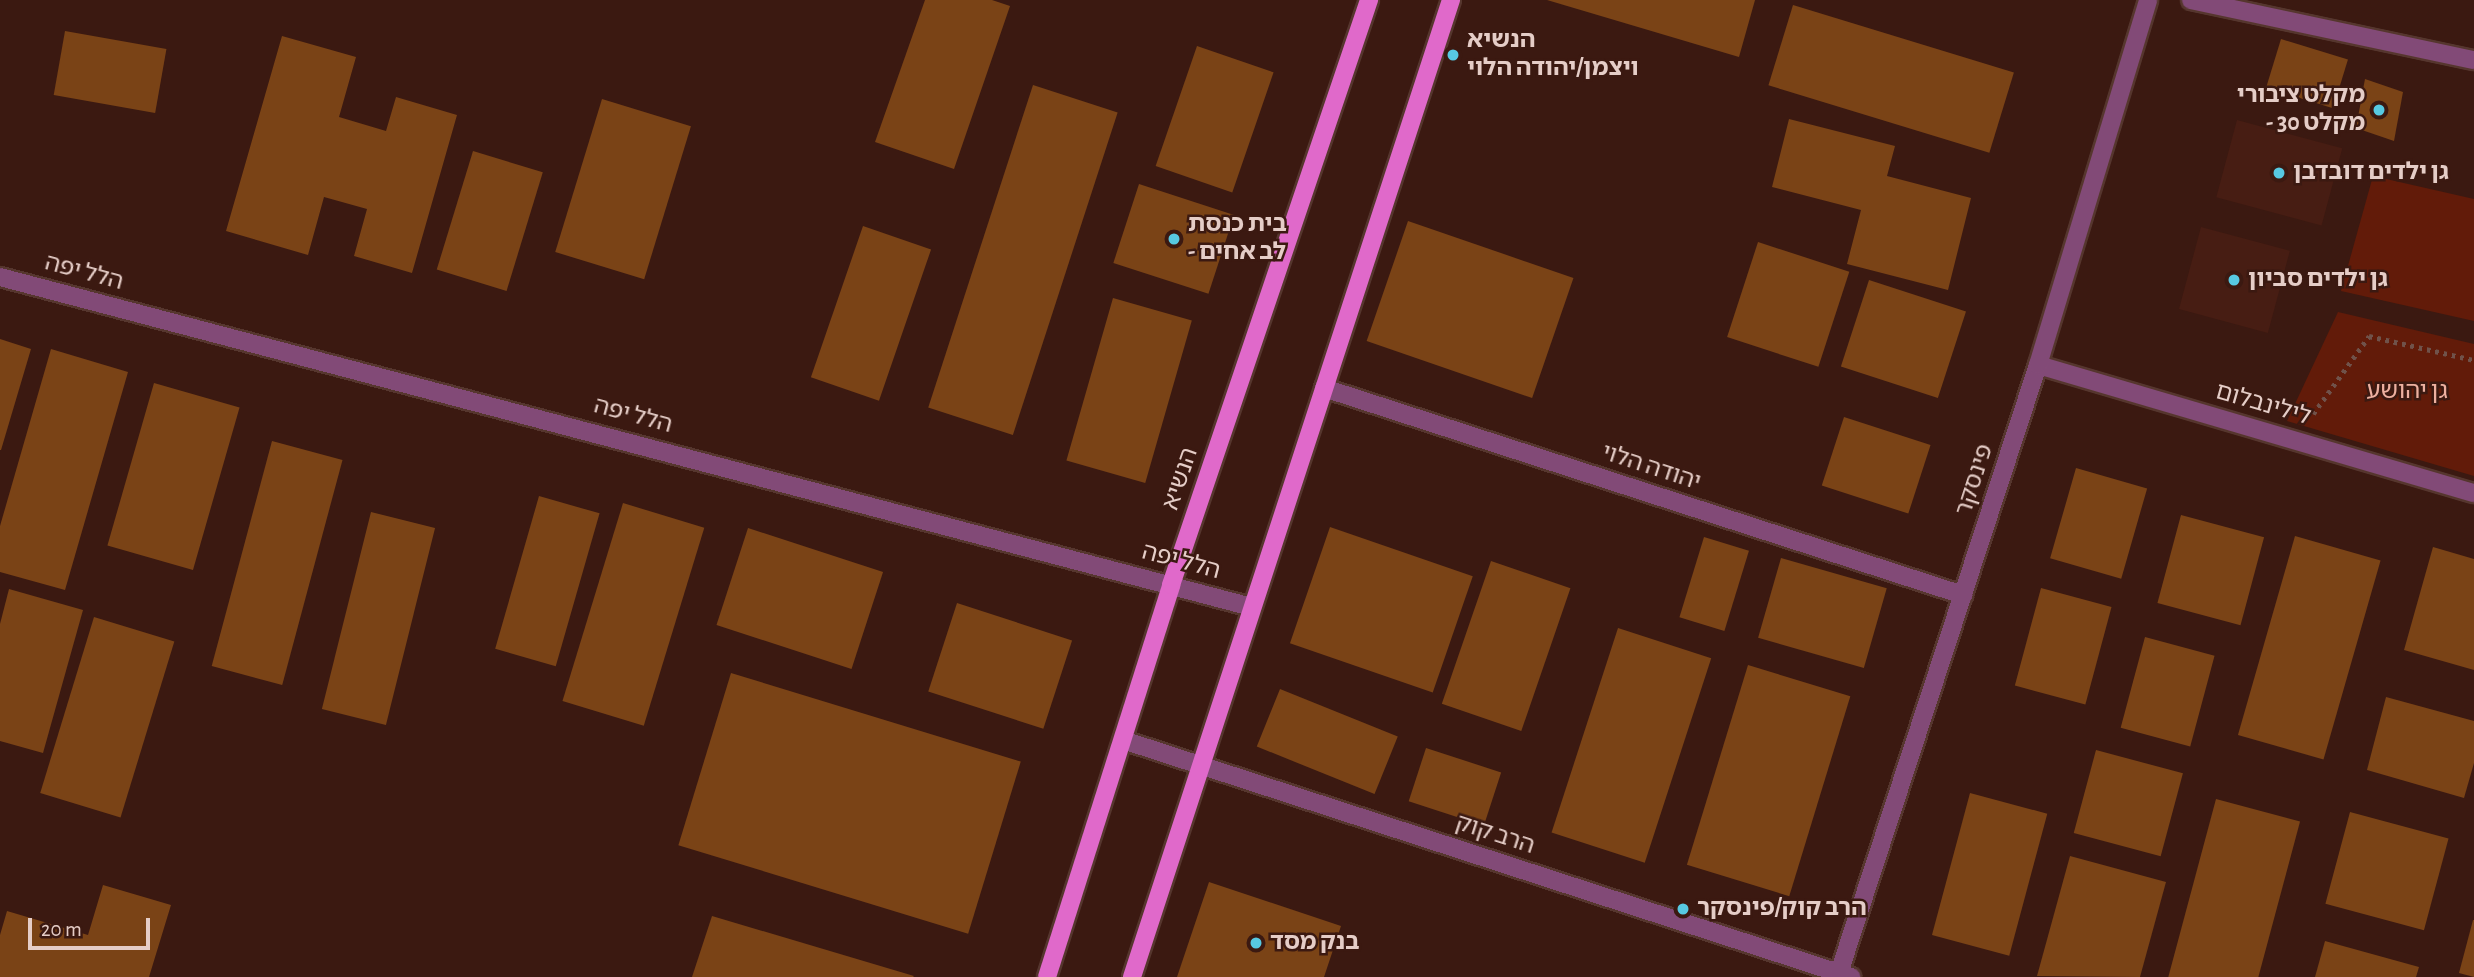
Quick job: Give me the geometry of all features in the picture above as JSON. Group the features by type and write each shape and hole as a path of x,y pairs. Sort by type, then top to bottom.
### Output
{"main road":[{"name":"הנשיא","path":"1047,977 1171,585 1369,0"},
{"path":"1132,977 1451,0"}],"street":[{"name":"פינסקר","path":"1845,975 1963,595 2038,365 2148,0"},
{"path":"2191,0 2474,60"},
{"name":"הלל יפה","path":"0,276 1252,607"},
{"name":"לילינבלום","path":"2038,365 2474,492"},
{"name":"יהודה הלוי","path":"1324,388 1963,595"},
{"name":"הרב קוק","path":"1123,740 1845,975"}],"path":[{"path":"2294,440 2369,336 2474,360"}],"shaded area":[{"name":"גן ילדים דובדבן","path":"2237,120 2342,148 2322,225 2216,197"},
{"name":"גן ילדים סביון","path":"2201,227 2290,251 2268,333 2179,309"}],"green space":[{"path":"2373,176 2474,199 2474,321 2341,291"},
{"name":"גן יהושע","path":"2338,312 2474,344 2474,476 2287,421"}],"building":[{"path":"925,0 992,0 1010,6 954,169 875,142"},
{"path":"1547,0 1755,0 1739,57"},
{"path":"1793,5 2014,73 1989,153 1768,85"},
{"path":"65,31 166,49 155,113 54,95"},
{"path":"282,36 356,57 339,117 386,131 396,97 457,115 412,273 354,256 367,209 324,197 308,255 226,231"},
{"path":"2281,39 2348,59 2333,108 2266,88"},
{"path":"1197,46 1274,72 1232,192 1156,166"},
{"name":"מקלט ציבורי - מקלט 30","path":"2365,79 2403,92 2394,141 2356,128"},
{"path":"1033,85 1118,113 1013,435 928,407"},
{"path":"602,99 691,126 644,279 555,252"},
{"path":"1789,119 1895,146 1887,176 1971,198 1948,290 1847,264 1861,210 1772,187"},
{"path":"473,151 543,172 507,291 437,270"},
{"name":"בית כנסת - לב אחים","path":"1139,184 1234,215 1208,294 1113,263"},
{"path":"1408,221 1573,278 1532,398 1367,341"},
{"path":"863,226 931,249 879,401 811,377"},
{"path":"1758,242 1849,272 1818,367 1727,337"},
{"path":"1869,280 1966,312 1938,398 1841,367"},
{"path":"1113,298 1192,321 1145,483 1066,460"},
{"path":"0,339 31,349 1,450 0,450"},
{"path":"51,349 128,372 65,590 0,572 0,526"},
{"path":"154,383 240,408 193,570 107,545"},
{"path":"1844,417 1931,445 1908,514 1822,485"},
{"path":"272,441 343,460 282,685 212,666"},
{"path":"2076,468 2147,488 2121,579 2050,558"},
{"path":"539,496 600,513 556,666 495,649"},
{"path":"623,503 704,528 644,726 562,701"},
{"path":"371,512 435,528 386,725 322,709"},
{"path":"2181,515 2264,537 2241,625 2157,603"},
{"path":"1330,527 1473,576 1433,692 1290,643"},
{"path":"748,528 883,572 852,669 716,625"},
{"path":"2295,536 2381,561 2323,760 2238,735"},
{"path":"1704,537 1749,551 1724,631 1679,617"},
{"path":"2433,547 2474,559 2474,670 2404,650"},
{"path":"1781,558 1887,588 1864,668 1758,638"},
{"path":"1491,561 1570,588 1521,731 1442,704"},
{"path":"2041,588 2112,607 2085,704 2015,686"},
{"path":"9,589 83,610 43,753 0,741 0,624"},
{"path":"957,603 1072,640 1043,729 928,691"},
{"path":"94,617 174,642 121,818 40,793"},
{"path":"1618,628 1711,658 1645,863 1552,832"},
{"path":"2145,637 2215,656 2190,746 2121,728"},
{"path":"1748,665 1850,696 1789,896 1687,865"},
{"path":"731,673 1021,762 968,934 678,845"},
{"path":"1280,689 1398,737 1375,794 1257,746"},
{"path":"2386,697 2474,721 2474,763 2464,798 2367,770"},
{"path":"1426,748 1501,772 1484,826 1409,801"},
{"path":"2096,750 2183,773 2161,856 2074,833"},
{"path":"1970,793 2047,814 2009,956 1932,935"},
{"path":"2216,799 2300,822 2258,977 2168,977"},
{"path":"2350,812 2449,838 2424,930 2325,904"},
{"path":"2070,856 2166,882 2140,977 2037,976"},
{"path":"1209,882 1341,926 1324,977 1177,977"},
{"path":"103,885 171,905 149,977 0,977 0,935 7,911 88,935"},
{"path":"712,916 914,976 692,977"},
{"path":"2474,920 2474,977 2459,973"},
{"path":"2325,941 2419,967 2416,977 2315,977"}],"place":[{"name":"הנשיא ויצמן/יהודה הלוי","path":"1453,55"},
{"name":"מקלט ציבורי - מקלט 30","path":"2379,110"},
{"name":"גן ילדים דובדבן","path":"2279,173"},
{"name":"בית כנסת - לב אחים","path":"1174,239"},
{"name":"גן ילדים סביון","path":"2234,280"},
{"name":"הרב קוק/פינסקר","path":"1683,909"},
{"name":"בנק מסד","path":"1256,943"}]}
